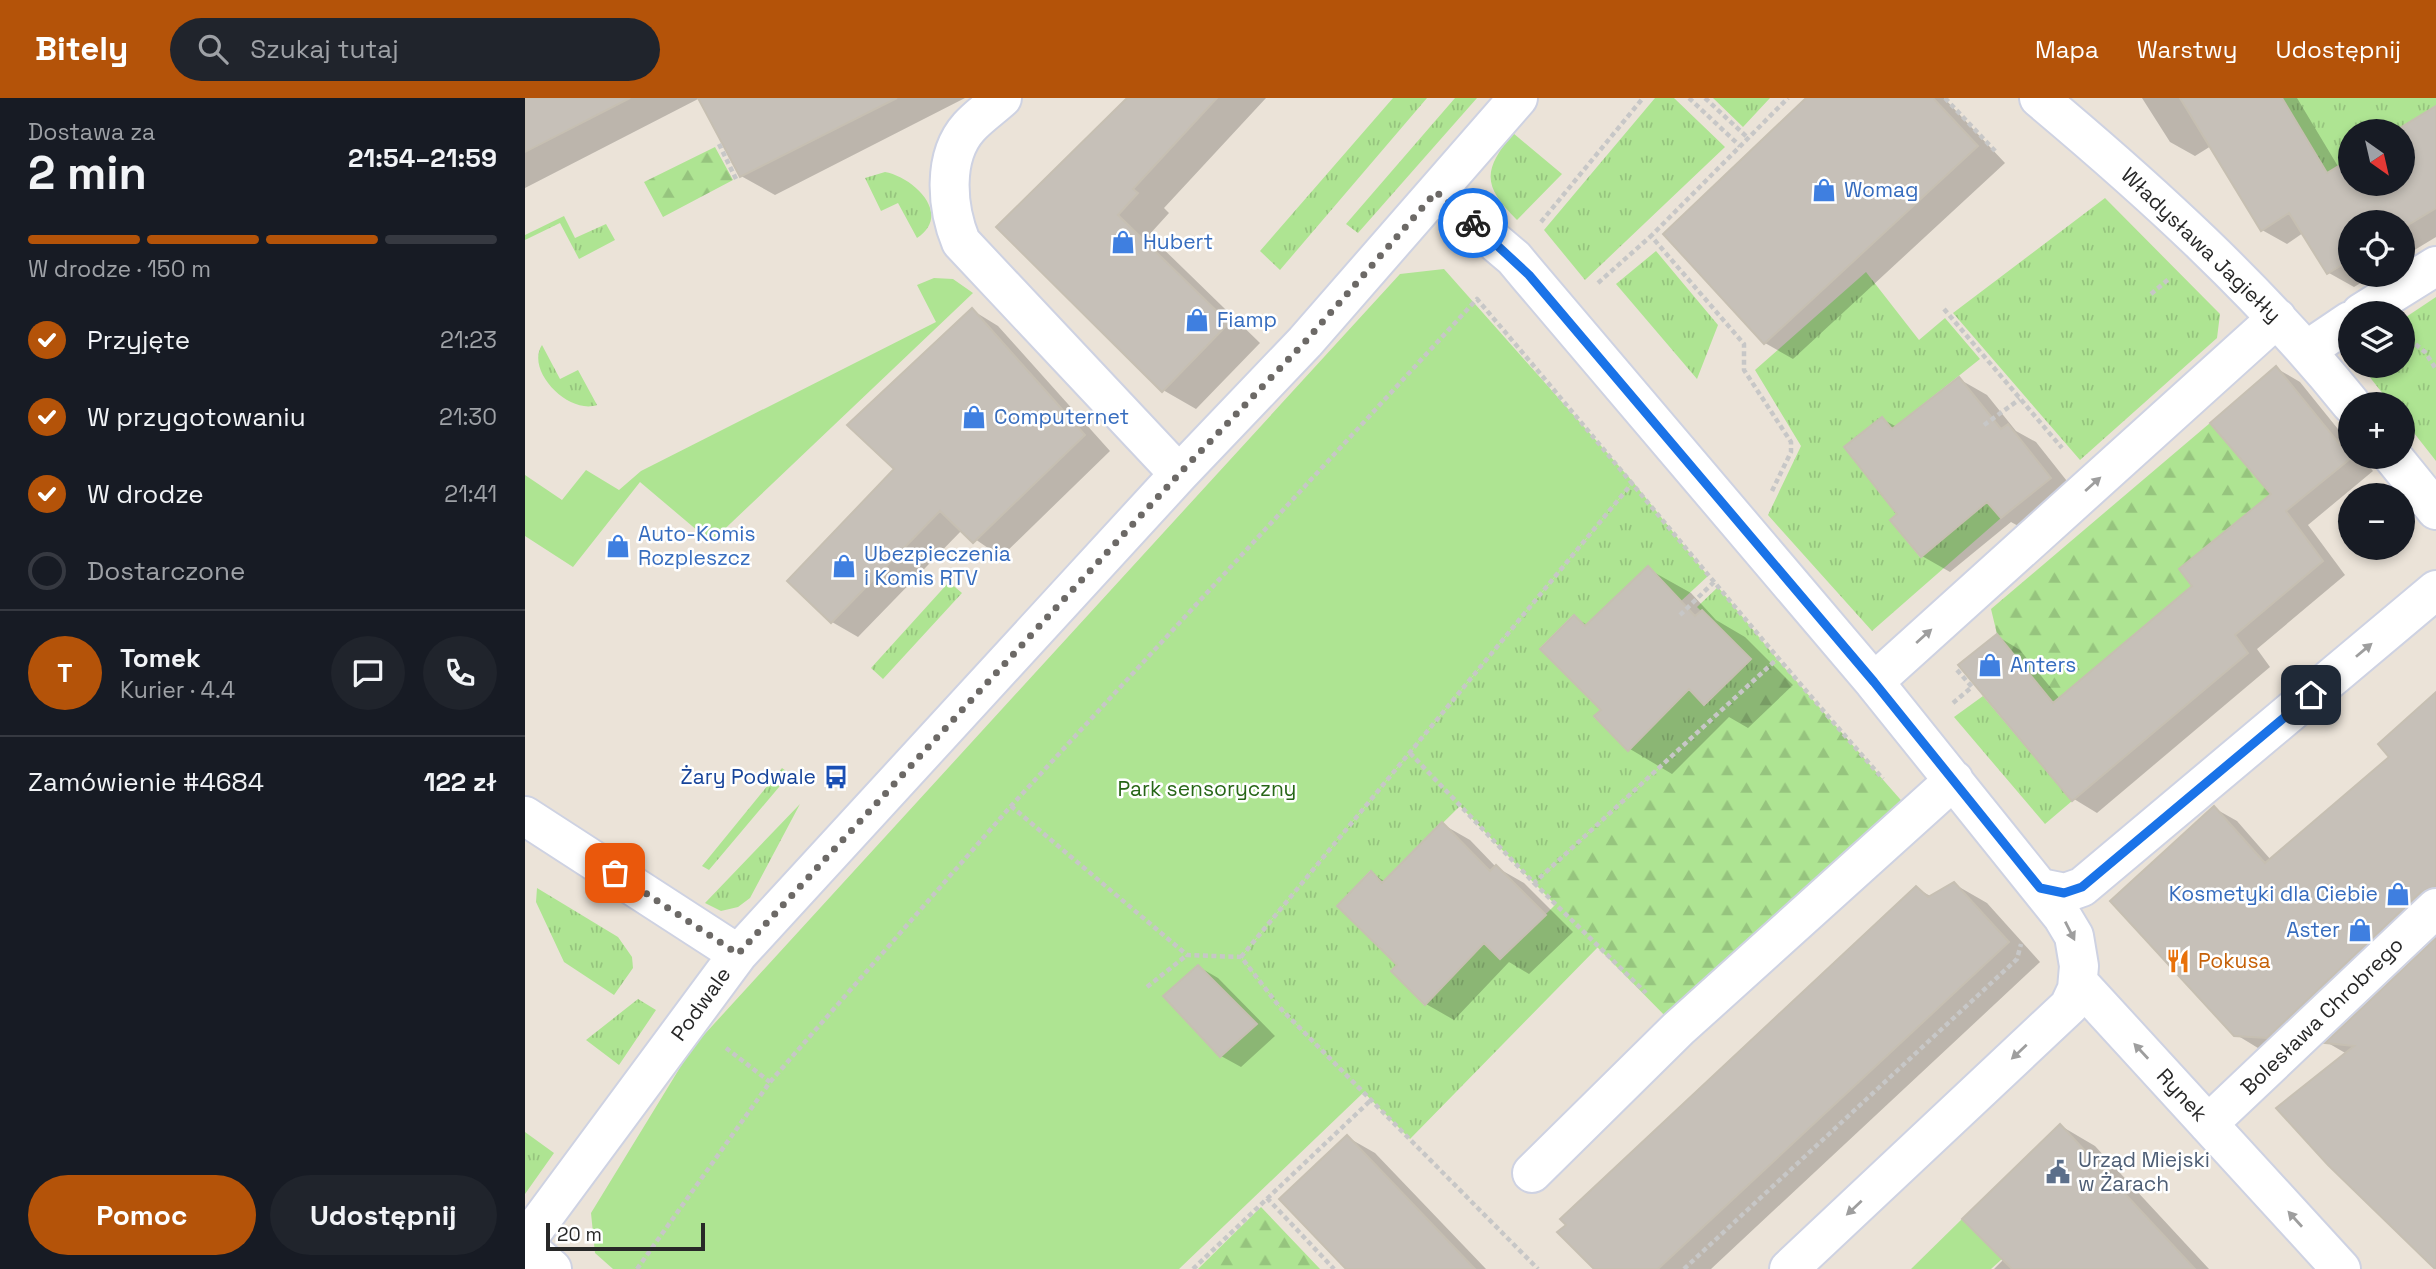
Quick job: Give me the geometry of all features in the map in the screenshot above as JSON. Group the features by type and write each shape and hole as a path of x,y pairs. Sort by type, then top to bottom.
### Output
{"street":[{"path":"1002,98 968,129 955,152 951,206 961,242 1179,474"},
{"name":"Podwale","path":"525,1244 738,954 1179,474 1305,342 1518,98"},
{"name":"Władysława Jagiełły","path":"2039,98 2112,160 2277,318 2341,392"},
{"path":"1436,192 1514,258 1874,682 2071,929 2077,950 2074,994 1789,1269"},
{"path":"2380,301 2436,266"},
{"path":"1874,682 2277,318"},
{"path":"2307,350 2338,329"},
{"path":"2403,469 2436,510"},
{"path":"2040,888 2064,893 2082,887 2436,590"},
{"path":"1532,1173 1678,1029 1954,780"},
{"path":"525,816 738,954"},
{"name":"Bolesława Chrobrego","path":"2208,1124 2436,908"},
{"name":"Rynek","path":"2074,994 2208,1124 2341,1269"},
{"path":"525,1244 552,1269"}],"path":[{"path":"1533,232 1643,98"},
{"path":"1689,98 1740,146"},
{"path":"1705,98 1748,138"},
{"path":"1609,274 1651,236 1788,98"},
{"path":"1945,98 1996,152"},
{"path":"719,144 736,179"},
{"path":"1651,236 1744,344 1744,370 1791,442 1791,452 1768,501"},
{"path":"637,1269 770,1082 1011,806 1476,299 1633,482 1777,659 1914,815"},
{"path":"1944,309 2070,458"},
{"path":"2415,344 2425,352 2436,369"},
{"path":"1984,425 2020,399"},
{"path":"1241,957 1633,482"},
{"path":"1680,615 1714,582"},
{"path":"1534,883 1777,659"},
{"path":"1947,708 1972,687 1954,667"},
{"path":"1410,753 1534,883 1668,1014 1678,1029"},
{"path":"1011,806 1187,955 1241,957"},
{"path":"1684,1269 2017,959 2022,947 2019,938"},
{"path":"1147,987 1187,955"},
{"path":"1241,957 1282,1010 1538,1269"},
{"path":"717,1040 770,1082"},
{"path":"1193,1269 1371,1100"},
{"path":"1267,1198 1334,1269"}],"green space":[{"path":"1393,98 1427,98 1280,270 1260,251"},
{"path":"1455,98 1477,98 1358,233 1346,224"},
{"path":"1655,98 1674,98 1725,147 1585,280 1544,230"},
{"path":"1713,98 1770,98 1743,127"},
{"path":"2282,98 2436,98 2436,106 2415,119 2338,119 2338,166 2327,173"},
{"path":"1513,133 1562,174 1517,220 1497,197 1491,178 1496,158"},
{"path":"715,147 733,180 663,217 644,182"},
{"path":"885,172 896,175 917,189 930,208 931,218 927,228 917,238 898,203 881,211 865,178"},
{"path":"2105,198 2220,314 2217,338 2080,460 1953,313"},
{"path":"564,216 575,238 606,224 615,240 579,259 560,223 525,240 525,235"},
{"path":"1656,251 1718,325 1697,379 1616,284"},
{"name":"Park sensoryczny","path":"1444,269 1633,482 1241,957 1282,1010 1364,1092 1179,1269 613,1269 595,1253 591,1213 692,1048 1400,274"},
{"path":"1866,272 1919,340 1945,318 1980,359 1892,429 1882,417 1844,447 1897,514 1890,520 1920,557 1987,502 2001,518 1872,631 1768,515 1801,446 1755,370"},
{"path":"934,278 953,279 973,293 711,542 640,482 573,567 525,536 525,475 562,500 586,470 619,490 641,471 936,322 917,285"},
{"path":"2436,297 2436,461 2415,434 2415,392 2382,392 2370,378 2415,378 2415,311"},
{"path":"542,345 560,379 578,370 597,405 574,404 553,388 539,367 538,355"},
{"path":"2210,423 2271,494 2179,569 2192,586 2017,733 1988,702 2027,671 1997,634 1991,609"},
{"path":"1633,482 1708,576 1681,601 1647,567 1585,626 1573,615 1540,648 1601,710 1594,717 1629,750 1689,689 1705,705 1751,660 1697,607 1718,587 1777,659 1534,883 1460,806 1382,883 1370,871 1337,906 1397,965 1392,971 1424,1005 1484,943 1501,959 1556,904 1599,946 1410,1139 1282,1010 1241,957"},
{"path":"949,582 962,593 883,679 871,668"},
{"path":"1777,659 1914,815 1678,1029 1534,883"},
{"path":"1983,696 2072,801 2045,824 1954,717"},
{"path":"782,768 790,774 709,870 702,866"},
{"path":"800,804 750,898 738,907 721,911 705,903"},
{"path":"537,888 618,937 632,957 633,968 614,995 564,962 536,902"},
{"path":"638,999 656,1010 619,1065 586,1040"},
{"path":"525,1132 554,1153 525,1194"},
{"path":"1261,1207 1320,1269 1198,1269"},
{"path":"1962,1219 2002,1259 1991,1269 1911,1269"}],"building":[{"path":"525,98 630,98 525,152"},
{"path":"698,98 897,98 740,177"},
{"path":"1127,98 1217,98 1133,189 1138,193 1118,215 1229,323 1162,392 996,227"},
{"path":"1806,98 1933,98 1978,146 1764,344 1663,234"},
{"path":"2180,98 2282,98 2327,173 2338,166 2338,196 2415,196 2415,119 2436,106 2436,208 2415,221 2415,210 2338,210 2338,267 2327,274 2289,213 2261,231"},
{"path":"972,308 1085,435 973,543 940,511 831,623 787,581 894,469 847,425"},
{"path":"2276,366 2338,442 2338,469 2286,511 2323,561 2235,635 2248,653 2072,801 1958,665 1997,634 2053,703 2192,586 2179,569 2271,494 2210,423"},
{"path":"1959,377 2001,429 2008,424 2051,478 2001,518 1987,502 1921,557 1890,520 1897,514 1844,447 1882,417 1892,429"},
{"path":"1648,566 1695,616 1702,610 1751,659 1704,705 1689,689 1628,751 1594,716 1601,710 1540,649 1574,615 1585,626"},
{"path":"2436,692 2436,887 2421,892 2267,1038 2234,1036 2110,901 2214,806 2265,863 2389,757 2378,744"},
{"path":"1442,822 1490,871 1496,865 1546,915 1500,959 1484,943 1425,1005 1391,971 1397,965 1337,906 1371,871 1382,883"},
{"path":"1954,882 2009,942 1658,1269 1594,1269 1557,1232 1566,1225 1560,1219 1916,886 1928,897"},
{"path":"2436,938 2435,1269 2328,1165 2276,1108 2354,1046 2325,1043"},
{"path":"1198,965 1257,1024 1220,1057 1163,996"},
{"name":"Urząd Miejski w Żarach","path":"2060,1124 2195,1269 2012,1269 1962,1219"},
{"path":"1347,1135 1475,1269 1346,1269 1279,1199"}],"way so far":[{"path":"615,873 738,954 1179,474 1305,342 1436,192 1473,223"}],"place":[{"name":"Womag","path":"1824,190"},
{"name":"Hubert","path":"1123,242"},
{"name":"Fiamp","path":"1197,320"},
{"name":"Computernet","path":"974,417"},
{"name":"Auto-Komis Rozpleszcz","path":"618,546"},
{"name":"Ubezpieczenia i Komis RTV","path":"844,566"},
{"name":"Anters","path":"1990,665"},
{"name":"Żary Podwale","path":"836,777"},
{"name":"Kosmetyki dla Ciebie","path":"2398,894"},
{"name":"Aster","path":"2360,930"},
{"name":"Pokusa","path":"2178,961"},
{"name":"Urząd Miejski w Żarach","path":"2058,1172"}],"route":[{"path":"1473,223 1514,258 1529,275 1667,443 1874,682 2040,888 2064,893 2082,887 2311,695"}]}
